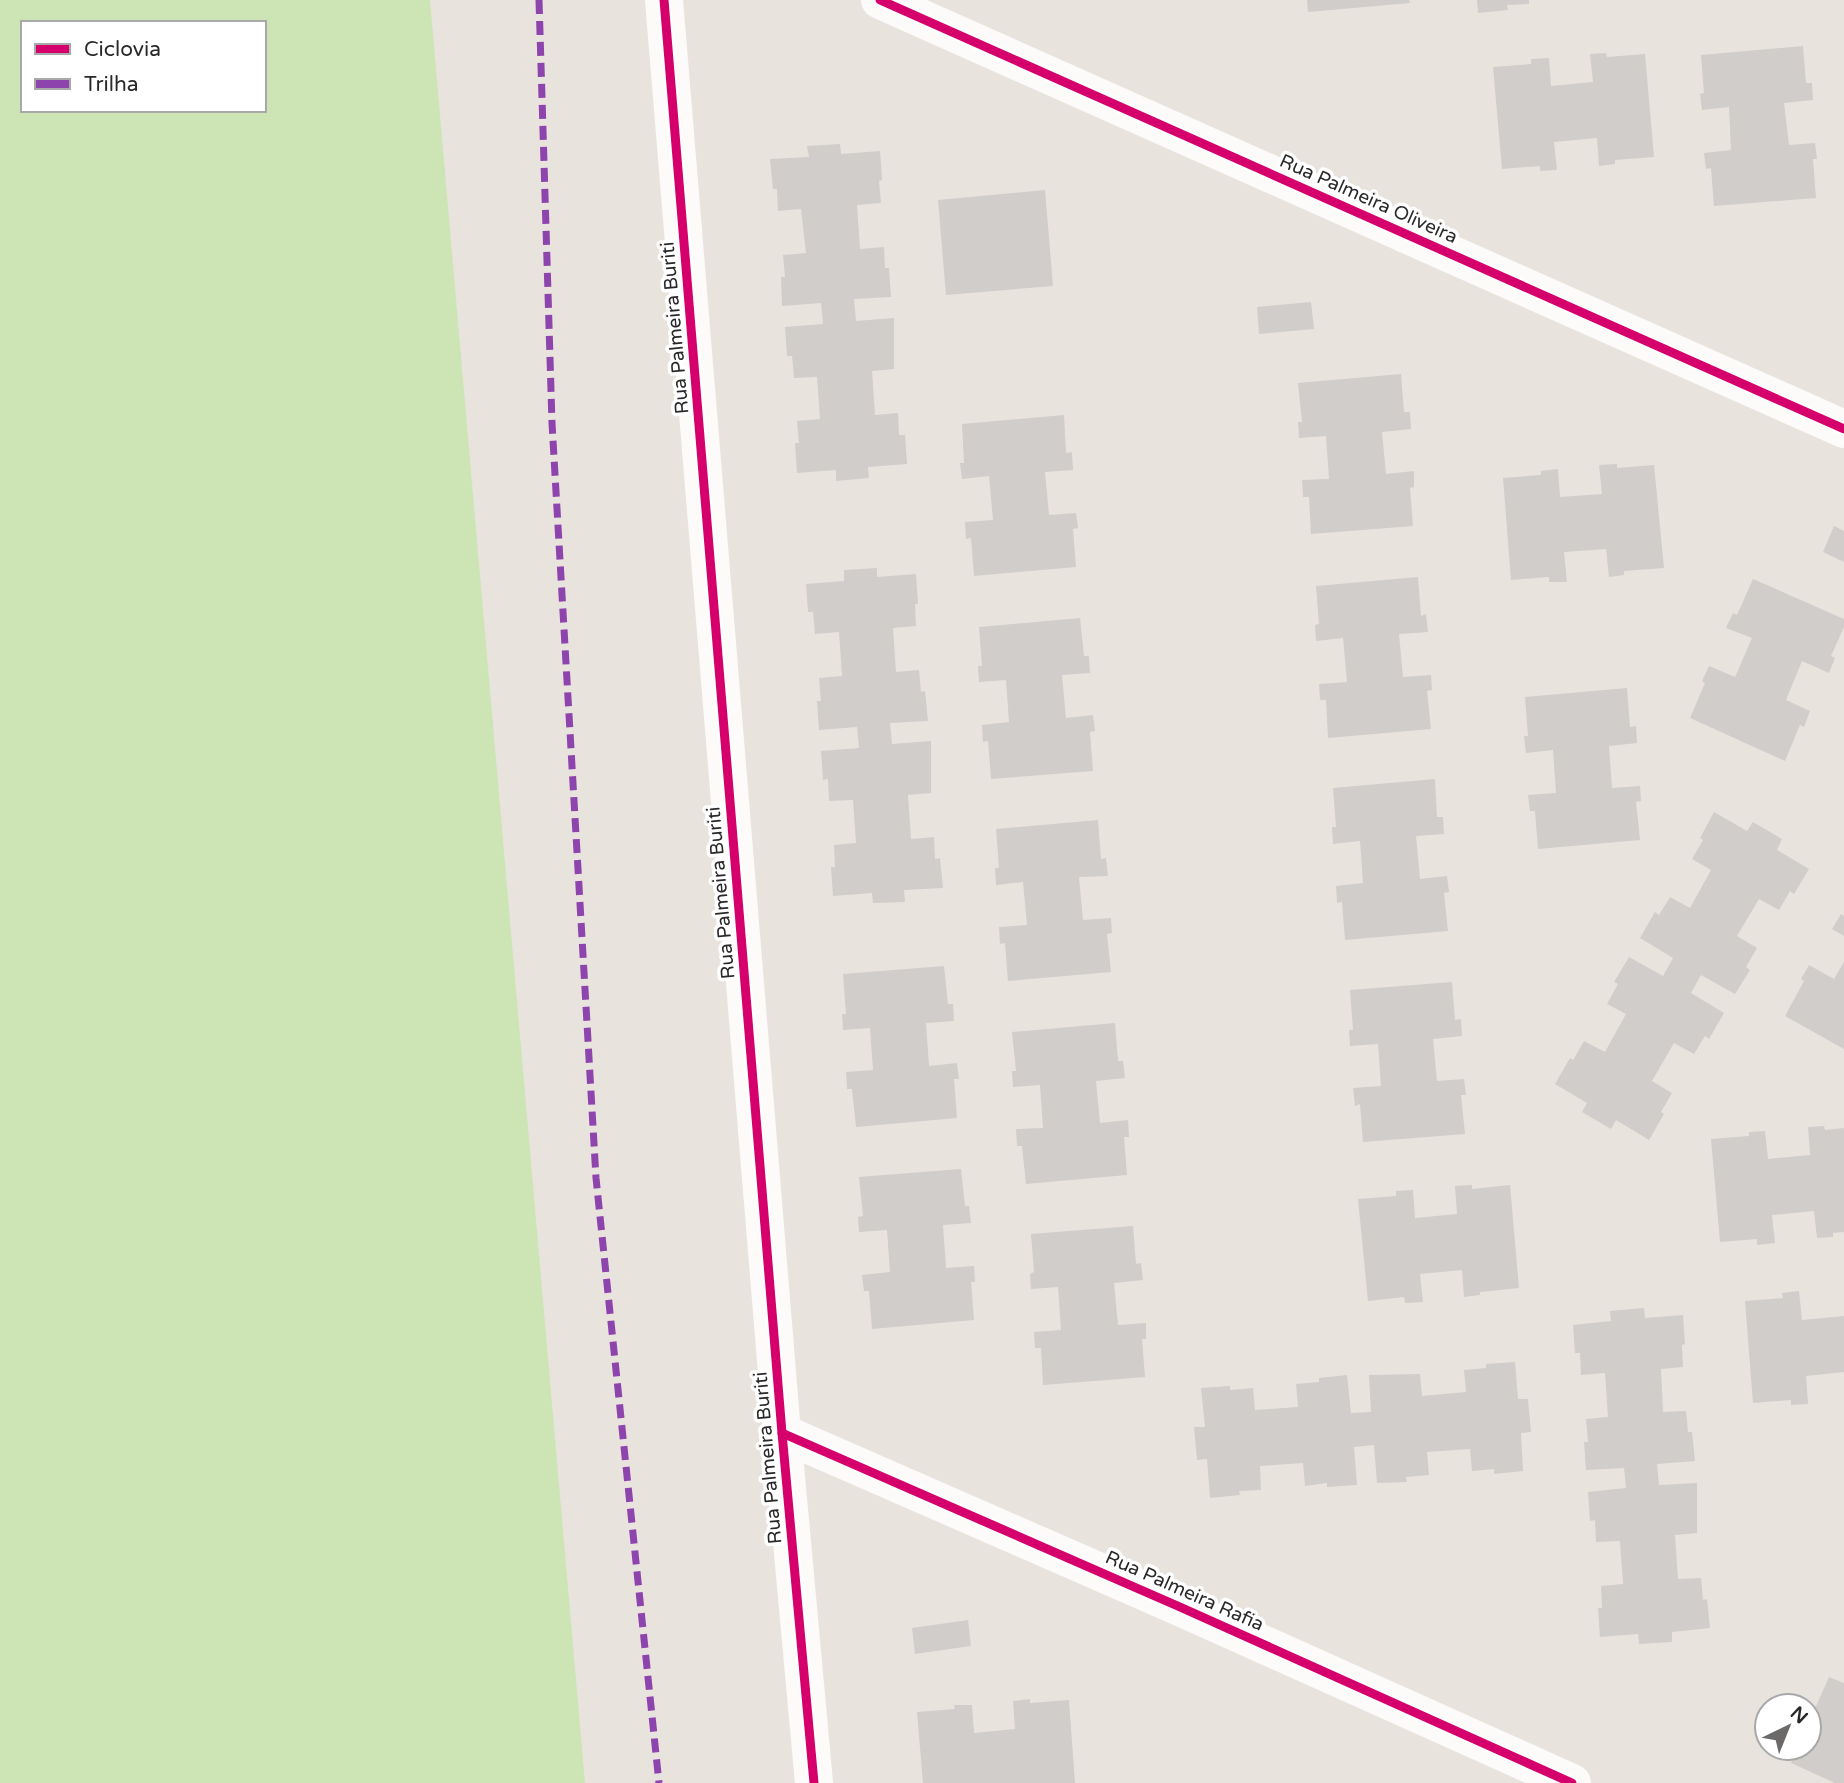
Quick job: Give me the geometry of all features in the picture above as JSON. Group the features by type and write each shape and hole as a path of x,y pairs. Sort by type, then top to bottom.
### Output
{"street":[{"name":"Rua Palmeira Buriti","path":"664,0 782,1433 814,1783"},
{"name":"Rua Palmeira Oliveira","path":"880,0 1844,429"},
{"name":"Rua Palmeira Rafia","path":"782,1433 1180,1607 1572,1783"}],"green space":[{"path":"0,0 430,0 585,1783 0,1783"}],"building":[{"path":"1307,0 1409,0 1410,3 1308,12"},
{"path":"1477,0 1529,0 1529,4 1507,5 1508,10 1478,13"},
{"path":"1803,46 1806,83 1812,83 1813,100 1784,103 1789,145 1815,143 1817,159 1813,159 1816,198 1714,206 1711,168 1706,169 1704,153 1731,150 1729,107 1702,110 1700,94 1704,93 1701,55"},
{"path":"1606,53 1607,57 1645,54 1654,157 1615,160 1615,164 1599,166 1597,138 1554,142 1557,170 1540,171 1540,166 1502,169 1493,67 1531,64 1531,59 1549,58 1551,86 1593,82 1590,54"},
{"path":"840,144 841,154 880,151 881,203 857,205 860,249 884,247 891,297 854,299 856,321 894,318 894,369 872,371 875,415 898,413 899,435 905,435 907,464 868,467 869,478 836,481 836,470 797,473 797,421 820,419 817,377 794,378 792,356 787,356 785,327 823,324 821,303 782,306 781,277 785,277 783,255 806,253 801,209 778,211 777,189 773,189 770,159 809,157 807,146"},
{"path":"1045,190 1053,286 946,295 938,200"},
{"path":"1311,302 1314,329 1259,334 1257,307"},
{"path":"1401,374 1404,412 1410,412 1411,429 1382,432 1386,474 1414,471 1414,487 1410,488 1413,526 1311,534 1309,497 1303,497 1302,480 1329,479 1326,436 1299,438 1298,422 1302,422 1298,383"},
{"path":"1064,415 1066,453 1072,452 1073,470 1045,472 1049,515 1076,513 1078,528 1073,529 1076,567 974,576 971,538 966,539 965,522 993,520 989,476 962,479 962,424"},
{"path":"1617,464 1617,468 1654,465 1664,568 1624,571 1624,575 1609,577 1606,549 1564,552 1567,582 1549,582 1549,577 1511,580 1503,478 1541,475 1541,471 1558,469 1560,497 1602,494 1599,465"},
{"path":"1834,526 1844,531 1844,562 1823,552"},
{"path":"877,568 877,577 916,574 916,626 893,628 896,672 919,670 921,692 925,691 928,721 890,723 892,744 931,741 931,793 908,795 911,839 934,837 935,859 940,858 943,888 904,890 905,902 873,903 872,893 833,896 831,867 835,867 834,845 856,843 853,800 829,801 828,779 823,780 821,751 859,748 857,727 819,730 819,678 842,676 839,632 815,634 813,612 808,612 806,584 844,581 844,570"},
{"path":"1418,577 1421,616 1426,614 1428,632 1399,634 1403,677 1431,675 1432,690 1427,691 1431,729 1328,738 1326,700 1320,700 1319,684 1347,682 1343,638 1316,641 1315,625 1319,624 1316,586"},
{"path":"1753,579 1844,619 1844,627 1831,656 1835,658 1829,673 1802,661 1786,700 1810,711 1804,727 1800,725 1785,761 1690,718 1709,666 1735,677 1752,638 1726,628 1733,613 1737,615"},
{"path":"1080,618 1084,656 1089,656 1090,673 1062,675 1066,718 1093,715 1095,731 1090,732 1093,771 991,779 988,741 983,742 982,725 1009,722 1006,680 979,682 978,666 982,666 979,627"},
{"path":"1627,688 1630,727 1636,726 1637,743 1609,746 1612,788 1640,786 1641,801 1636,802 1640,840 1538,849 1535,811 1530,811 1528,795 1556,793 1553,750 1526,753 1524,736 1528,736 1525,697"},
{"path":"1435,779 1437,817 1443,817 1444,834 1416,836 1420,879 1447,876 1449,892 1444,893 1448,931 1345,940 1342,902 1337,903 1336,886 1363,883 1360,841 1333,844 1332,827 1336,827 1333,788"},
{"path":"1714,812 1747,831 1753,822 1782,839 1777,850 1809,869 1794,894 1790,891 1779,910 1759,899 1737,936 1757,948 1746,967 1750,970 1735,994 1701,975 1691,993 1724,1013 1709,1039 1705,1036 1694,1054 1674,1043 1652,1081 1672,1093 1649,1140 1616,1120 1611,1129 1582,1112 1587,1103 1555,1084 1570,1058 1573,1060 1584,1041 1605,1052 1626,1014 1607,1004 1618,984 1614,982 1629,957 1663,976 1673,958 1640,938 1655,912 1659,915 1670,897 1690,908 1711,870 1692,859"},
{"path":"1098,820 1101,859 1106,858 1108,876 1079,877 1083,920 1111,918 1112,933 1107,934 1111,972 1008,981 1005,943 1000,944 999,927 1027,925 1023,882 996,885 995,868 999,868 996,829"},
{"path":"1841,914 1844,916 1844,936 1832,929"},
{"path":"1844,962 1844,1049 1785,1016 1804,981 1801,979 1809,965 1834,979"},
{"path":"944,966 948,1004 953,1004 954,1021 926,1023 929,1066 957,1063 959,1079 954,1079 957,1118 856,1127 852,1089 847,1089 846,1072 873,1070 870,1028 843,1030 842,1014 846,1014 843,974"},
{"path":"1452,982 1455,1020 1461,1019 1462,1036 1433,1039 1437,1081 1464,1079 1466,1095 1461,1095 1465,1134 1363,1142 1360,1104 1355,1106 1353,1088 1381,1086 1378,1044 1350,1046 1349,1030 1353,1030 1350,990"},
{"path":"1115,1023 1118,1061 1123,1061 1125,1078 1096,1081 1100,1123 1128,1120 1129,1137 1124,1137 1127,1175 1026,1184 1022,1146 1017,1146 1016,1129 1043,1128 1040,1085 1013,1087 1012,1071 1016,1071 1012,1032"},
{"path":"1824,1126 1825,1130 1844,1128 1844,1232 1833,1233 1833,1237 1817,1238 1814,1211 1772,1215 1775,1243 1757,1245 1757,1239 1720,1242 1711,1139 1749,1136 1749,1132 1765,1131 1768,1159 1810,1155 1808,1127"},
{"path":"961,1169 965,1206 969,1206 971,1223 943,1225 946,1268 974,1266 975,1282 971,1282 974,1320 872,1329 869,1291 864,1291 862,1275 890,1272 887,1230 859,1232 858,1217 863,1216 859,1177"},
{"path":"1472,1185 1472,1189 1510,1185 1519,1288 1480,1292 1480,1295 1464,1297 1462,1270 1420,1274 1423,1302 1405,1303 1404,1297 1368,1301 1358,1199 1396,1196 1396,1191 1413,1190 1415,1218 1457,1214 1455,1186"},
{"path":"1133,1226 1136,1264 1141,1263 1143,1280 1114,1283 1118,1325 1146,1323 1146,1339 1142,1339 1145,1377 1043,1385 1041,1348 1035,1348 1034,1332 1061,1330 1058,1287 1031,1289 1030,1274 1034,1272 1031,1234"},
{"path":"1799,1291 1802,1320 1844,1316 1844,1372 1806,1376 1808,1404 1791,1405 1791,1400 1753,1403 1745,1301 1783,1298 1782,1293"},
{"path":"1644,1308 1645,1318 1683,1315 1683,1367 1661,1369 1663,1412 1686,1411 1688,1432 1692,1432 1695,1461 1657,1464 1659,1485 1697,1483 1697,1533 1675,1535 1678,1579 1701,1578 1703,1600 1707,1599 1710,1628 1672,1632 1672,1642 1639,1644 1638,1634 1600,1637 1598,1608 1602,1608 1601,1586 1623,1584 1620,1541 1596,1542 1595,1520 1590,1521 1588,1492 1626,1488 1624,1468 1586,1470 1586,1419 1608,1417 1605,1373 1581,1375 1580,1353 1575,1353 1573,1325 1611,1321 1610,1311"},
{"path":"1515,1362 1518,1399 1528,1399 1531,1432 1521,1433 1523,1471 1494,1474 1494,1469 1472,1471 1470,1449 1427,1452 1429,1475 1406,1477 1407,1482 1377,1483 1374,1445 1354,1447 1357,1485 1327,1487 1327,1483 1305,1486 1303,1463 1260,1466 1261,1490 1239,1491 1240,1495 1210,1498 1207,1459 1197,1460 1194,1427 1205,1427 1201,1388 1253,1388 1255,1410 1298,1407 1296,1384 1347,1375 1351,1413 1371,1412 1369,1375 1420,1374 1422,1396 1466,1392 1464,1370 1486,1368 1486,1364"},
{"path":"968,1620 971,1646 915,1654 912,1628"},
{"path":"1829,1677 1844,1683 1844,1783 1835,1783 1791,1763 1823,1762 1822,1692"},
{"path":"1030,1699 1030,1703 1069,1700 1075,1783 923,1783 917,1712 955,1709 954,1705 972,1705 974,1733 1015,1729 1013,1701"}],"marked path":[{"path":"539,0 552,423 596,1178 659,1783"}],"cycle path":[{"path":"664,0 782,1433 814,1783"},
{"path":"880,0 1844,429"},
{"path":"782,1433 1180,1607 1572,1783"}]}
